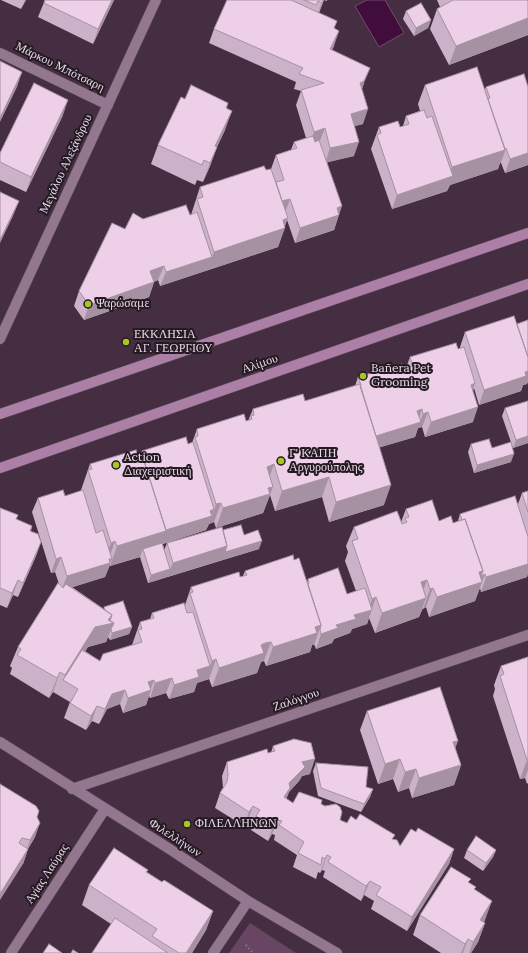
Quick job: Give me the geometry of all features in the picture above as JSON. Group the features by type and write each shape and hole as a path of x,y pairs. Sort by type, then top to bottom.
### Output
{"main road":[{"path":"0,414 528,233"},
{"name":"Αλίμου","path":"0,468 528,284"}],"street":[{"name":"Μεγάλου Αλεξάνδρου","path":"0,339 156,0"},
{"name":"Μάρκου Μπότσαρη","path":"0,53 108,105"},
{"name":"Ζαλόγγου","path":"72,789 528,635"},
{"name":"Φιλελλήνων","path":"0,742 248,901 337,953"},
{"name":"Αγίας Λαύρας","path":"11,953 105,809"},
{"path":"213,953 248,901"}],"shaded area":[{"path":"367,0 385,0 404,33 379,47 355,6"},
{"path":"250,923 296,953 229,953"}],"building":[{"path":"45,0 112,0 98,29 44,3"},
{"path":"227,0 291,0 337,21 334,28 339,31 330,49 370,68 364,81 360,83 368,109 351,114 359,142 330,148 325,128 314,132 301,90 324,83 299,74 303,68 214,29"},
{"path":"304,0 323,0 322,3 318,1 316,5"},
{"path":"453,0 528,0 528,18 456,46 437,9"},
{"path":"421,3 431,20 416,28 406,11"},
{"path":"0,61 22,72 0,118"},
{"path":"477,67 505,150 452,167 425,85"},
{"path":"524,74 528,87 528,153 510,159 506,148 505,149 488,99 490,98 486,87"},
{"path":"34,83 68,100 31,177 0,162 0,153"},
{"path":"191,85 228,103 226,108 232,111 215,146 217,147 210,163 204,160 202,165 158,145 181,97 185,99"},
{"path":"424,110 427,118 432,116 453,176 397,195 377,135 381,133 379,127 398,121 400,127 409,124 406,116"},
{"path":"313,136 315,142 319,140 342,206 337,208 339,215 300,228 290,199 282,201 276,182 284,180 276,155 297,148 294,142"},
{"path":"264,166 266,170 271,169 288,218 283,220 285,228 214,252 197,199 203,197 200,187"},
{"path":"0,192 19,201 0,240"},
{"path":"186,205 190,215 197,212 212,257 166,272 164,266 150,271 154,282 89,305 79,291 112,223 125,229 133,213 143,219"},
{"path":"514,316 528,357 528,371 525,372 526,376 484,390 465,332"},
{"path":"528,320 528,357 517,324"},
{"path":"456,343 458,349 464,347 475,383 471,385 478,407 431,422 428,412 423,414 422,409 417,411 421,422 376,436 358,377 402,364 404,369 413,366 410,357"},
{"path":"360,384 391,485 336,502 329,477 282,491 274,464 267,467 273,487 268,488 270,494 223,508 221,503 216,504 195,437 198,436 197,429 244,414 246,421 252,419 251,416 254,415 253,409 303,394 305,401"},
{"path":"528,401 528,436 516,440 505,408"},
{"path":"186,437 188,444 193,442 214,509 210,511 212,516 166,530 142,451"},
{"path":"489,439 492,448 511,442 514,454 477,465 471,444"},
{"path":"136,450 137,455 142,454 166,531 117,546 115,541 111,543 88,470 92,469 90,464"},
{"path":"63,490 65,496 83,490 96,533 103,530 112,559 109,559 110,563 67,576 61,557 56,559 38,498"},
{"path":"528,491 528,512 522,493"},
{"path":"515,496 528,537 528,564 486,577 485,574 481,576 483,571 465,519 462,520 460,514"},
{"path":"432,500 439,521 451,516 453,523 465,519 483,571 479,572 482,582 437,597 433,588 430,589 427,580 421,582 426,598 382,613 376,597 372,599 352,541 358,539 354,527 397,511 402,524 407,522 405,518 409,517 406,509"},
{"path":"0,508 18,515 16,519 32,526 30,531 38,534 41,542 23,583 18,580 12,593 0,588"},
{"path":"241,525 244,535 258,530 262,541 225,552 227,546 223,530"},
{"path":"222,527 227,546 173,563 167,543"},
{"path":"162,543 170,569 151,575 143,549"},
{"path":"293,555 294,560 299,558 321,625 315,627 317,633 273,647 271,642 265,643 261,645 264,653 219,668 216,659 212,661 190,593 193,592 191,587 239,572 240,577 247,575 245,571"},
{"path":"338,568 347,594 365,588 372,610 354,615 356,619 336,625 338,628 321,634 321,625 308,584 308,579"},
{"path":"58,583 63,588 66,584 112,615 108,620 114,623 95,627 65,675 60,672 57,678 17,655 21,649 18,647"},
{"path":"123,601 132,627 112,633 111,629 114,623 110,621 112,615 105,610 104,607"},
{"path":"184,603 187,613 193,612 210,666 197,670 199,677 174,685 172,678 155,683 154,680 148,682 151,690 128,698 125,690 112,694 105,709 97,706 91,716 70,703 78,689 63,680 82,650 100,661 103,654 142,642 138,630 142,629 140,622 154,618 152,613"},
{"path":"528,657 527,760 500,676 504,674 501,666"},
{"path":"440,687 458,741 453,742 461,765 419,778 416,769 405,772 400,759 385,764 367,711"},
{"path":"294,739 311,743 315,759 302,762 305,767 289,783 290,788 284,797 293,803 299,792 322,800 321,804 325,806 336,804 340,807 342,812 340,820 347,823 351,816 356,820 360,814 395,835 392,839 397,840 400,846 411,829 416,832 418,828 454,849 412,917 376,895 381,887 370,881 366,886 328,862 331,857 327,855 325,859 322,857 321,865 298,853 304,842 279,825 282,821 277,820 273,826 256,816 260,810 253,806 249,812 220,793 227,782 227,762 267,749 268,753 275,751 273,746"},
{"path":"316,763 368,767 366,787 373,789 364,804 321,788"},
{"path":"0,784 36,806 39,811 37,817 40,823 30,840 22,838 19,843 28,849 0,894"},
{"path":"476,836 496,850 486,863 467,850"},
{"path":"114,848 148,870 146,872 162,882 164,880 213,911 186,953 179,953 152,936 157,929 89,885"},
{"path":"451,867 471,879 468,882 476,887 474,889 492,901 480,920 485,923 473,942 468,939 465,944 420,915"},
{"path":"115,918 168,953 92,953"},
{"path":"49,944 62,953 43,953"},
{"path":"73,950 78,953 71,953"}],"place":[{"name":"Ψαρώσαμε","path":"88,304"},
{"name":"ΕΚΚΛΗΣΙΑ ΑΓ. ΓΕΩΡΓΙΟΥ","path":"126,342"},
{"name":"Bañera Pet Grooming","path":"363,376"},
{"name":"Γ' ΚΑΠΗ Αργυρούπολης","path":"281,461"},
{"name":"Action Διαχειριστική","path":"116,465"},
{"name":"ΦΙΛΕΛΛΗΝΩΝ","path":"187,824"}]}
